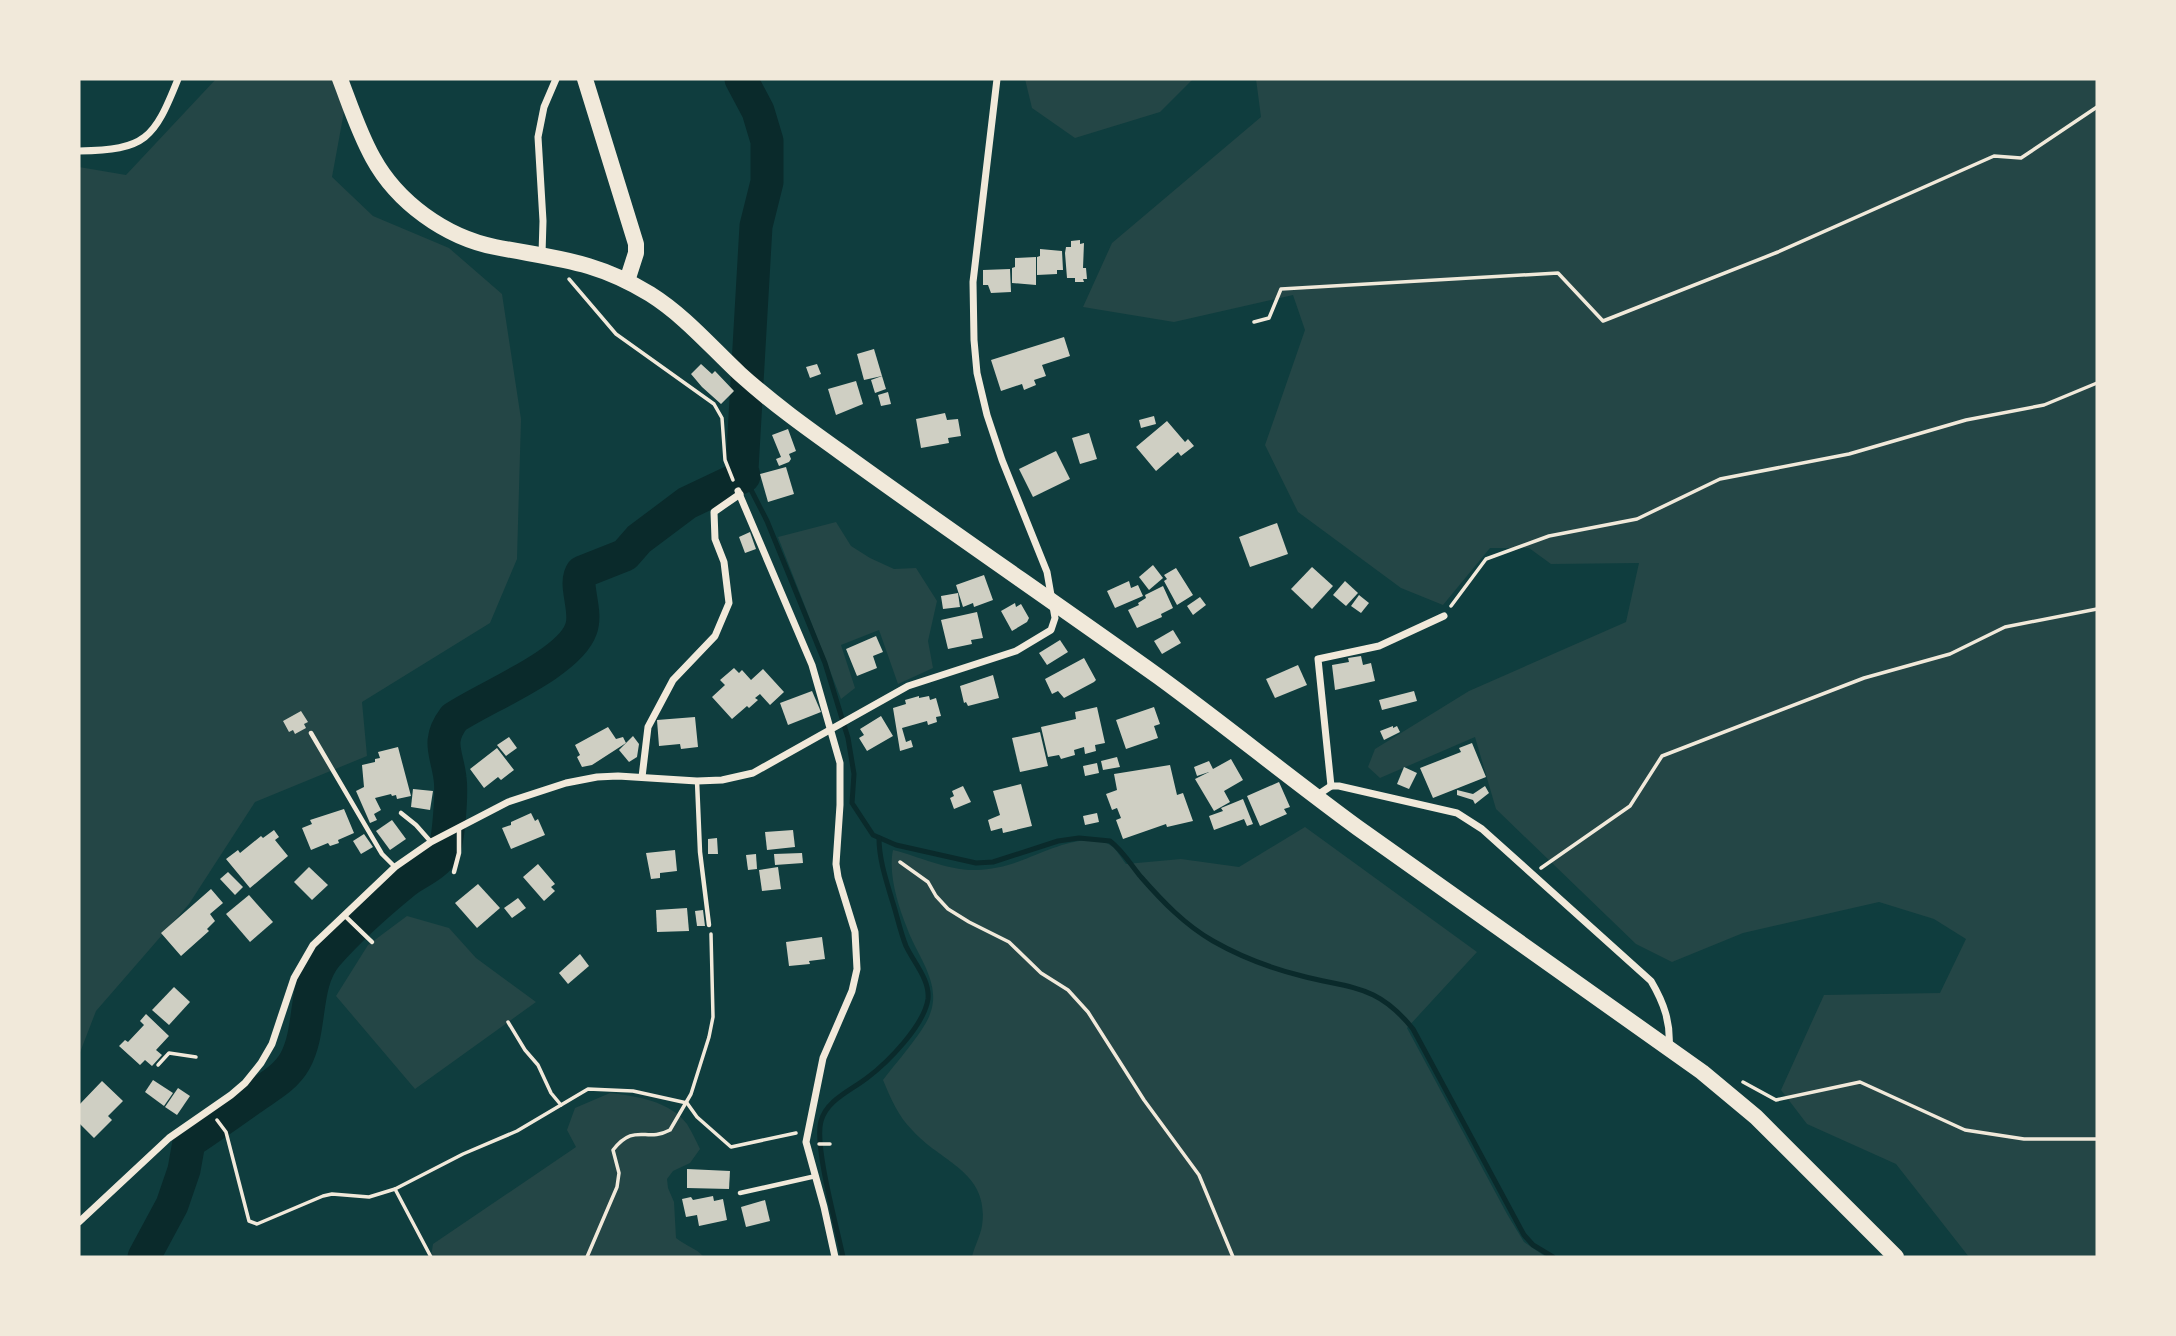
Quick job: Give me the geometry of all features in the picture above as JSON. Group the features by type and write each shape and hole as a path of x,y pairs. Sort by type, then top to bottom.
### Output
{"main road":[{"path":"340,79 375,162 394,188 412,205 446,228 477,242 596,267 627,281 678,314 764,395 839,451 1161,679 1315,796 1725,1090 1756,1117 1896,1257"},
{"path":"585,79 636,244 636,253 627,281"}],"street":[{"path":"79,151 130,147 145,139 164,114 178,79"},
{"path":"542,254 543,221 538,136 544,107 556,79"},
{"path":"79,1222 169,1138 231,1095 254,1073 276,1035 289,988 313,945 395,867 431,842 532,792 566,783 597,777 722,780 753,773 908,686 1016,651 1051,630 1054,625 1046,572 1002,460 977,373 973,282 996,79"},
{"path":"642,777 648,727 673,680 715,636 729,603 724,562 715,539 714,512 739,492 813,665 837,749 841,778 836,864 855,932 858,969 852,990 823,1058 807,1134 807,1149 835,1257"},
{"path":"1331,786 1318,659 1379,646 1444,616"},
{"path":"1315,796 1331,786 1339,786 1457,813 1482,829 1508,851 1530,875 1651,981 1660,998 1670,1029 1669,1048"}],"lane":[{"path":"311,733 382,854 395,867"},
{"path":"697,781 700,852 709,925"},
{"path":"401,813 431,842"},
{"path":"454,872 459,853 459,826"},
{"path":"344,915 372,942"},
{"path":"740,1193 816,1176"}],"path":[{"path":"1254,322 1269,318 1281,289 1558,274 1603,321 1778,252 1994,156 2021,158 2097,107"},
{"path":"542,254 569,279 616,334 714,404 722,418 725,460 729,471"},
{"path":"1444,616 1486,559 1549,536 1637,519 1720,480 1849,454 1966,420 2044,405 2097,383"},
{"path":"1530,875 1630,806 1662,756 1864,678 1950,654 2005,627 2097,609"},
{"path":"900,862 928,882 948,909 1009,942 1041,973 1068,990 1088,1012 1144,1100 1199,1175 1233,1257"},
{"path":"587,1257 617,1187 619,1173 613,1150 621,1140 630,1135 655,1135 670,1130 687,1103 713,1017 709,925"},
{"path":"508,1022 538,1065 551,1093 561,1105"},
{"path":"158,1065 169,1053 196,1057"},
{"path":"1742,1082 1776,1100 1860,1082 1965,1130 2024,1139 2097,1139"},
{"path":"215,1116 226,1132 249,1221 253,1224 323,1196 369,1196 395,1189 517,1130 588,1089 633,1090 687,1103 697,1117 731,1147 789,1134 807,1134"},
{"path":"395,1189 431,1257"}],"shaded area":[{"path":"216,79 350,79 332,177 373,216 449,248 502,294 521,419 517,559 490,623 362,702 367,756 255,802 189,904 96,1011 79,1055 79,167 126,175"},
{"path":"1025,79 1193,79 1160,112 1075,138 1032,108"},
{"path":"1256,79 2097,79 2097,1257 1969,1257 1896,1164 1807,1124 1781,1090 1824,995 1940,993 1966,939 1934,919 1879,902 1743,933 1672,962 1636,944 1496,809 1475,737 1380,778 1368,767 1375,749 1469,691 1626,622 1639,563 1551,564 1529,548 1490,548 1443,605 1401,588 1298,512 1265,445 1305,330 1293,295 1174,322 1083,307 1112,243 1261,117"},
{"path":"836,522 851,546 870,558 894,569 916,568 937,601 928,641 933,668 898,684 879,630 841,645 855,688 841,699 778,537"},
{"path":"1305,827 1477,952 1407,1028 1507,1214 1524,1242 1546,1257 972,1257 982,1226 983,1208 979,1193 961,1170 908,1125 895,1107 883,1080 922,1029 933,1003 931,981 897,900 892,869 893,850 945,866 982,870 1010,865 1066,844 1092,840 1113,847 1126,864 1181,859 1239,867"},
{"path":"407,916 449,928 476,958 536,1002 415,1089 336,996 368,945"},
{"path":"610,1093 662,1105 680,1116 689,1127 700,1149 690,1163 673,1171 667,1179 668,1188 674,1202 676,1238 704,1257 431,1257 433,1244 576,1147 567,1130 575,1108"}],"building":[{"path":"1080,240 1080,244 1084,243 1083,268 1086,268 1087,279 1083,279 1084,282 1075,282 1075,278 1067,278 1065,253 1066,247 1071,247 1071,241"},
{"path":"1040,249 1062,251 1063,270 1057,270 1057,274 1037,275"},
{"path":"1036,257 1036,285 1012,283 1015,258"},
{"path":"1010,269 1011,292 991,293 988,285 983,285 983,270"},
{"path":"1064,337 1070,356 1042,365 1046,376 1034,380 1036,385 1024,390 1022,384 1001,391 991,360"},
{"path":"874,349 882,376 864,380 857,354"},
{"path":"701,364 712,374 715,371 734,391 721,404 691,374"},
{"path":"817,364 821,374 810,378 806,367"},
{"path":"882,376 886,389 875,393 871,380"},
{"path":"856,381 863,404 836,415 828,389"},
{"path":"888,392 891,404 881,406 878,395"},
{"path":"945,413 947,420 958,419 961,436 948,438 949,443 921,448 916,419"},
{"path":"1154,416 1156,424 1141,428 1139,420"},
{"path":"1167,421 1185,442 1188,439 1194,446 1181,456 1178,452 1156,471 1136,447"},
{"path":"788,429 796,451 789,454 789,462 779,466 776,459 781,457 772,435"},
{"path":"1089,433 1097,459 1080,464 1072,438"},
{"path":"1056,451 1070,479 1033,497 1019,469"},
{"path":"786,467 794,494 768,502 760,474"},
{"path":"1277,523 1288,554 1250,567 1239,537"},
{"path":"750,532 756,549 745,553 739,537"},
{"path":"1153,565 1163,578 1149,590 1139,577"},
{"path":"1312,567 1333,586 1312,609 1291,589"},
{"path":"1176,568 1193,595 1177,605 1164,581 1167,579 1164,575"},
{"path":"984,575 993,600 974,607 973,603 963,607 956,585"},
{"path":"1129,581 1131,588 1138,585 1143,596 1115,608 1107,591"},
{"path":"1345,581 1358,593 1346,606 1333,595"},
{"path":"1163,586 1173,608 1161,614 1162,617 1137,628 1128,610 1139,605 1138,603 1146,598 1145,595"},
{"path":"958,593 960,607 943,609 941,596"},
{"path":"1359,595 1369,603 1361,613 1351,606"},
{"path":"1200,597 1206,605 1193,615 1187,606"},
{"path":"1015,603 1016,607 1021,604 1029,618 1012,631 1001,611"},
{"path":"977,612 983,638 971,640 972,644 948,649 941,620"},
{"path":"1173,630 1181,643 1162,654 1154,641"},
{"path":"876,636 883,652 873,656 877,668 857,676 846,649"},
{"path":"1060,640 1068,652 1047,665 1039,653"},
{"path":"1361,656 1363,665 1371,663 1375,681 1335,690 1332,665 1349,662 1348,658"},
{"path":"1084,658 1096,680 1064,698 1058,691 1052,694 1045,679"},
{"path":"1298,665 1307,685 1275,698 1266,679"},
{"path":"734,668 739,673 742,670 751,680 763,669 784,692 770,705 760,694 755,698 758,700 732,719 712,697 725,685 720,680"},
{"path":"993,675 999,698 968,706 964,703 960,686"},
{"path":"812,691 821,712 788,725 780,703"},
{"path":"1414,691 1417,701 1382,710 1379,700"},
{"path":"929,696 930,700 936,698 941,716 936,717 937,722 928,725 927,721 902,728 906,742 911,740 913,747 900,751 893,708 906,704 905,700"},
{"path":"1097,707 1105,743 1095,745 1096,751 1085,754 1084,747 1074,750 1075,755 1061,759 1059,755 1048,757 1041,727 1076,719 1075,712"},
{"path":"1154,707 1160,724 1154,726 1158,738 1126,749 1116,720"},
{"path":"301,711 308,722 304,724 306,728 295,734 293,730 289,732 283,721"},
{"path":"881,716 893,736 867,751 859,738 864,735 860,729"},
{"path":"695,717 698,747 681,749 680,744 659,746 657,720"},
{"path":"1397,726 1400,732 1384,740 1380,731"},
{"path":"608,727 616,739 623,737 626,743 592,765 582,767 575,745"},
{"path":"1040,732 1048,766 1020,772 1012,738"},
{"path":"633,736 639,744 637,757 629,762 619,750"},
{"path":"509,737 517,748 506,756 497,745"},
{"path":"1472,743 1486,777 1433,798 1420,768 1461,752 1459,748"},
{"path":"398,747 411,796 397,799 396,795 391,794 375,798 381,810 374,814 377,820 370,823 356,791 364,787 362,765 380,758 378,752"},
{"path":"497,748 514,770 501,780 498,777 484,788 470,769"},
{"path":"1117,757 1120,767 1103,770 1101,761"},
{"path":"1231,759 1243,780 1224,791 1230,802 1214,811 1195,779 1209,772 1197,776 1194,767 1209,761 1213,769"},
{"path":"1097,763 1099,773 1085,776 1083,766"},
{"path":"1170,765 1177,795 1183,793 1193,821 1167,827 1166,824 1123,839 1116,820 1121,818 1117,808 1112,810 1106,794 1117,790 1114,774"},
{"path":"1404,767 1417,773 1409,789 1397,784"},
{"path":"1279,782 1290,807 1284,809 1287,814 1260,826 1247,796"},
{"path":"1021,784 1032,826 1003,833 1002,828 991,831 988,820 1000,815 993,791"},
{"path":"963,786 971,802 954,809 950,798 954,796 952,791"},
{"path":"1485,786 1489,793 1475,804 1473,800 1457,795 1457,790 1473,794"},
{"path":"413,789 433,791 430,810 411,807"},
{"path":"1243,799 1253,824 1247,826 1244,819 1214,830 1209,816"},
{"path":"344,809 354,833 338,840 339,843 330,846 328,843 311,850 302,828 312,824 310,820"},
{"path":"531,813 535,821 538,819 545,835 511,849 502,828"},
{"path":"1097,813 1099,822 1085,825 1083,816"},
{"path":"392,820 406,839 390,850 376,831"},
{"path":"274,830 279,837 275,840 288,856 250,888 226,859 238,850 240,853 261,836 263,838"},
{"path":"793,830 795,847 767,850 765,832"},
{"path":"364,834 373,847 361,854 353,841"},
{"path":"717,838 718,854 708,854 708,839"},
{"path":"675,850 677,871 660,873 660,878 651,879 646,853"},
{"path":"802,853 803,863 775,865 774,854"},
{"path":"756,854 757,869 748,870 746,855"},
{"path":"538,864 555,884 551,887 555,891 544,901 523,877"},
{"path":"309,867 328,885 312,900 294,882"},
{"path":"778,867 781,889 762,891 759,870"},
{"path":"228,872 243,887 235,895 220,879"},
{"path":"478,884 500,908 477,928 455,903"},
{"path":"211,889 223,903 210,914 215,921 207,929 209,931 181,956 161,933"},
{"path":"249,895 273,922 250,942 226,914"},
{"path":"518,898 526,908 512,918 504,908"},
{"path":"687,908 689,931 657,932 656,910"},
{"path":"703,910 705,926 697,926 695,911"},
{"path":"822,937 825,959 789,966 786,942"},
{"path":"580,954 589,966 568,984 559,973"},
{"path":"174,987 190,1002 169,1025 152,1010"},
{"path":"146,1014 169,1036 156,1050 162,1055 152,1066 145,1060 140,1065 119,1046 125,1040 128,1042 144,1025 140,1021"},
{"path":"153,1080 173,1093 164,1106 145,1092"},
{"path":"102,1081 123,1101 108,1116 112,1120 94,1138 79,1123 79,1105"},
{"path":"178,1088 190,1096 177,1115 165,1107"},
{"path":"687,1169 730,1171 729,1189 687,1188"},
{"path":"713,1196 714,1201 723,1199 727,1220 699,1226 697,1215 686,1217 682,1199"},
{"path":"765,1200 770,1221 746,1227 741,1207"}],"waterway":[{"path":"144,1257 172,1205 184,1170 189,1142 275,1083 295,1061 301,1048 314,980 327,955 375,908 405,882 436,861 443,852 451,794 444,741 454,718 544,667 573,642 583,622 579,583 582,572 625,555 639,539 687,503 744,476 742,469 756,226 767,182 767,141 758,111 741,79"},
{"path":"744,476 767,521 825,663 848,738 854,774 852,803 873,835 896,845 976,863 993,862 1058,841 1079,838 1110,841 1166,904 1193,928 1213,941 1267,966 1363,990 1388,1004 1413,1029 1524,1235 1533,1245 1553,1257"},
{"path":"843,1257 823,1167 821,1121 828,1107 875,1071 904,1043 920,1021 928,999 927,985 902,935 883,869 879,838"}]}
